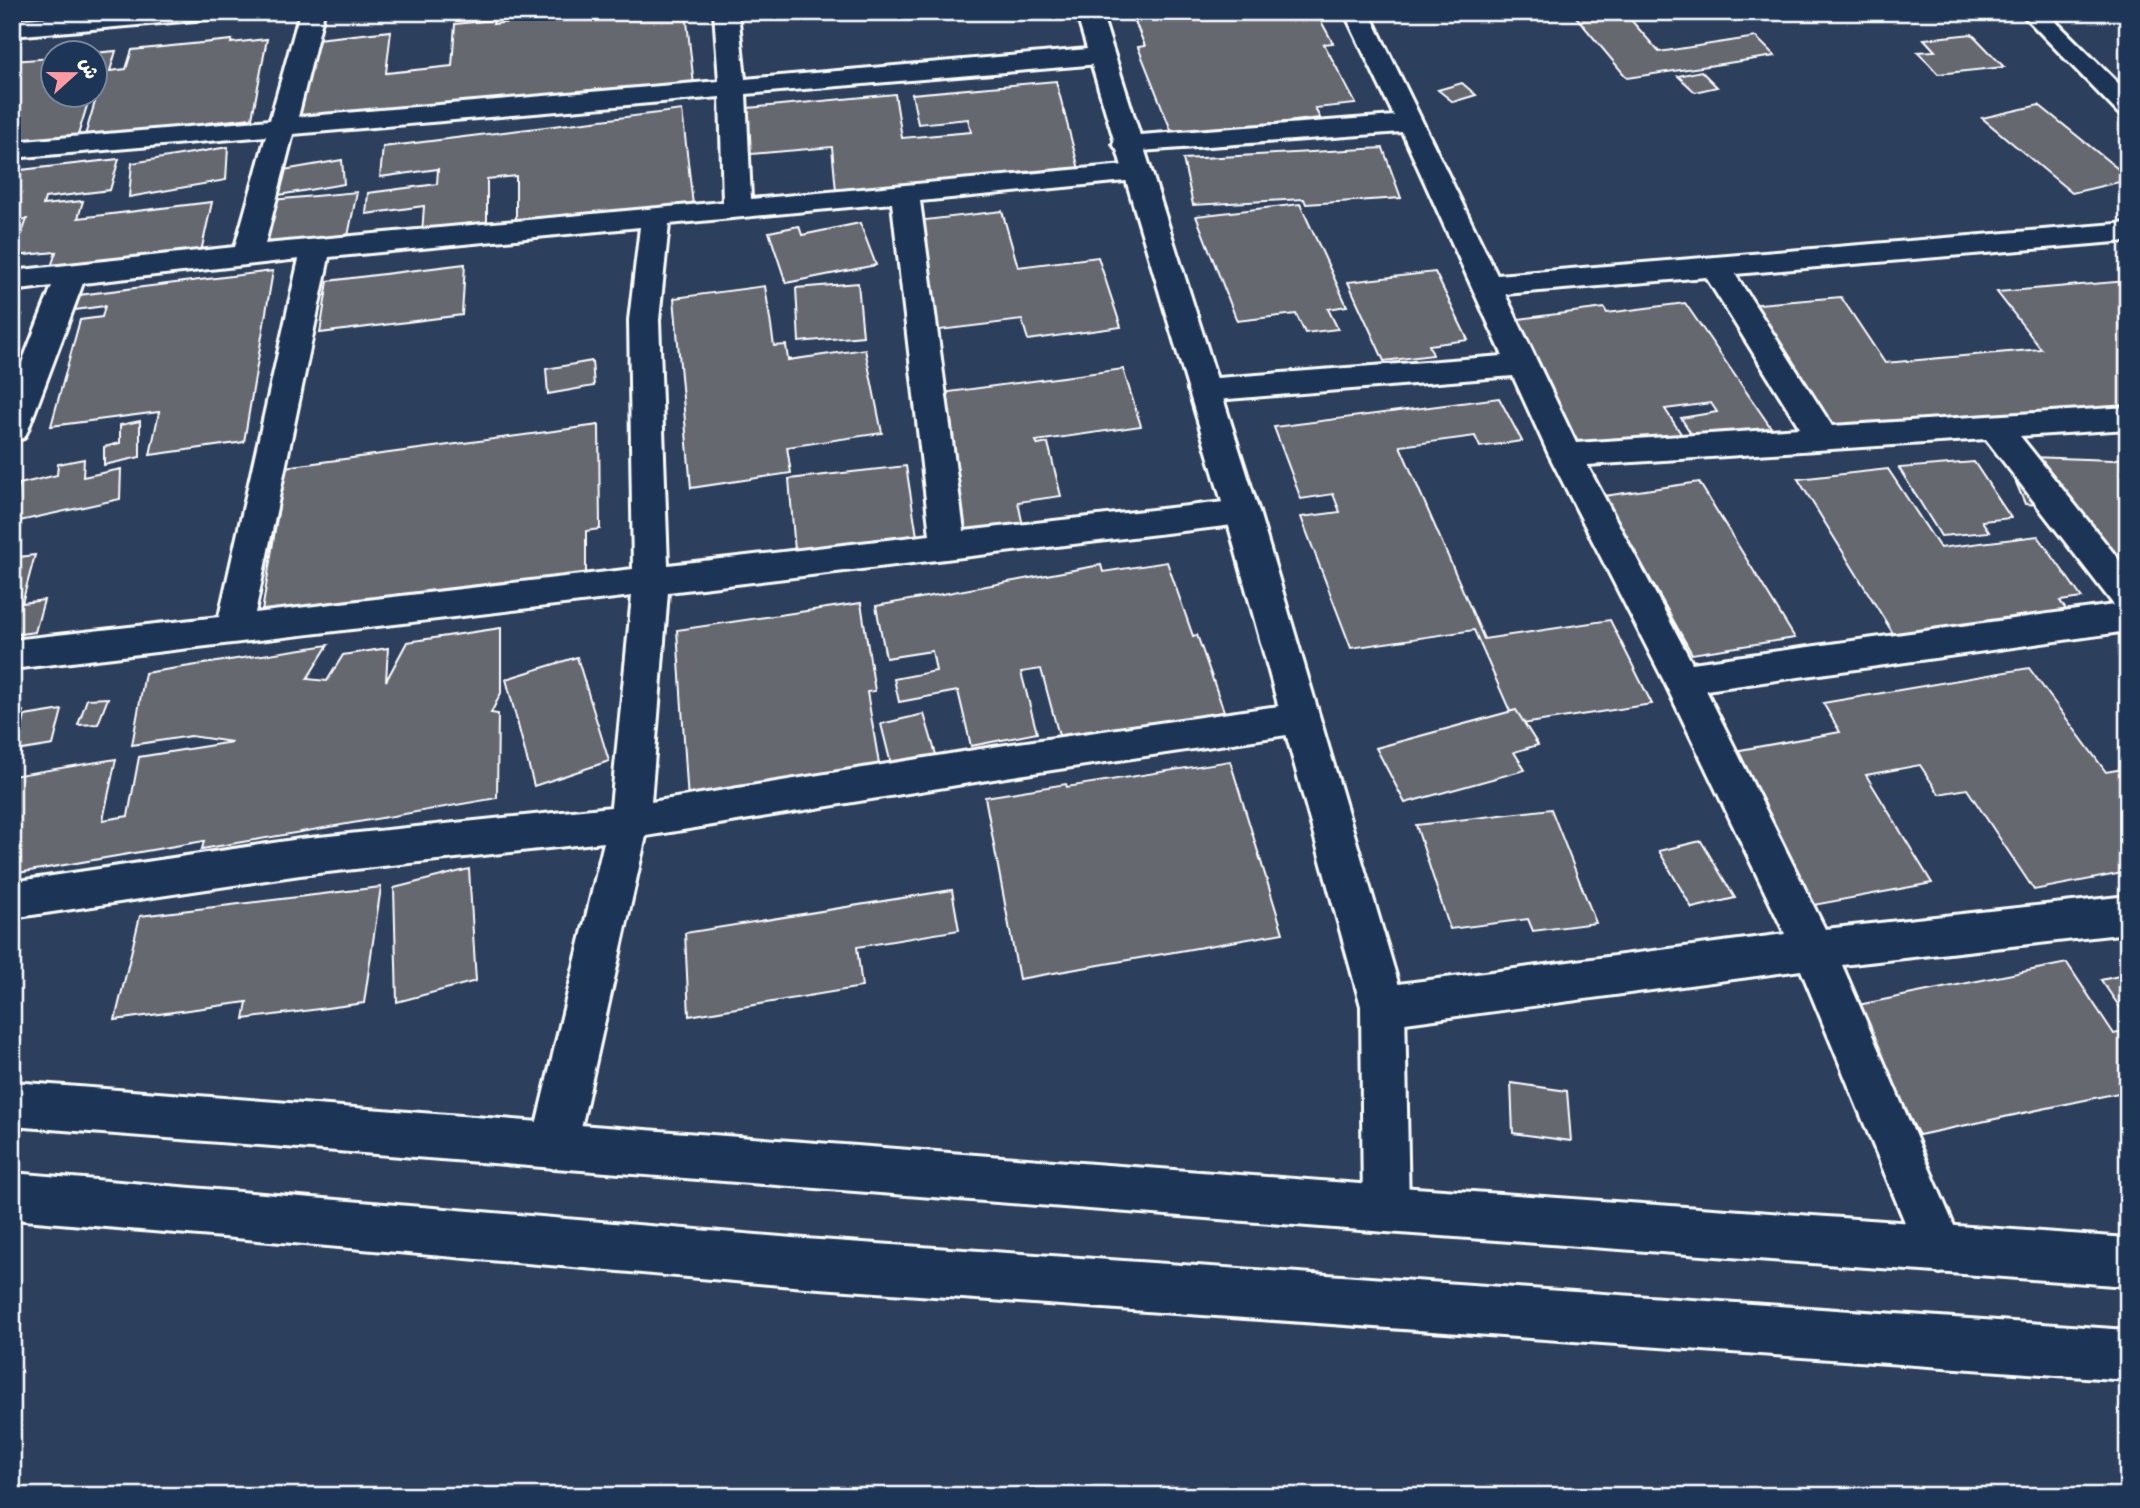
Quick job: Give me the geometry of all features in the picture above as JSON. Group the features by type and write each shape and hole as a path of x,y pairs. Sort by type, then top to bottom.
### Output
{"street":[{"path":"12,28 207,12"},
{"path":"248,255 312,12"},
{"path":"726,12 733,86 737,211"},
{"path":"1088,12 1099,55 1242,512 1382,1006 1386,1209"},
{"path":"1356,12 1411,123 1565,455 1682,679 1814,948 1940,1249"},
{"path":"2032,12 2116,84 2128,108"},
{"path":"12,150 1099,55"},
{"path":"12,281 248,255 905,195 1131,158 1411,123"},
{"path":"905,195 949,546"},
{"path":"554,1146 629,822 652,581 644,320 655,218"},
{"path":"1485,286 2128,232"},
{"path":"234,629 316,249"},
{"path":"1716,267 1822,437"},
{"path":"12,430 71,275"},
{"path":"1204,390 1522,365"},
{"path":"1565,455 2128,418"},
{"path":"1994,426 2128,597"},
{"path":"12,655 1242,512"},
{"path":"1682,679 2128,617"},
{"path":"12,900 300,858 629,822 1012,760 1300,718"},
{"path":"1382,1006 1814,948 2128,914"},
{"path":"12,1104 1386,1209 2128,1262"},
{"path":"12,1196 443,1235 2128,1355"}],"building":[{"path":"631,12 686,12 694,85 600,95 599,89 293,122 308,40 391,31 386,73 452,66 455,24 494,20 493,24 582,13 582,17"},
{"path":"1131,12 1316,12 1333,43 1324,44 1356,104 1315,108 1320,118 1173,135 1138,47 1145,46"},
{"path":"1488,12 1549,12 1504,18"},
{"path":"1572,12 1624,12 1659,52 1756,37 1775,56 1627,78"},
{"path":"1972,34 2004,67 1938,74 1918,52 1935,51 1924,39"},
{"path":"267,39 252,118 207,123 206,129 84,139 93,108 108,108 108,52 116,51 110,71 126,69 132,50 232,40 231,43"},
{"path":"38,59 38,108 86,108 78,135 12,143 12,61"},
{"path":"1701,71 1717,87 1695,92 1678,76"},
{"path":"1056,81 1080,173 998,181 997,176 836,191 832,147 739,155 737,109 895,94 902,138 971,132 968,119 918,124 912,94"},
{"path":"1462,83 1476,95 1453,102 1438,90"},
{"path":"2039,105 2128,177 2128,180 2072,193 1982,118"},
{"path":"682,110 693,205 516,228 516,176 487,179 487,226 422,234 424,206 366,214 368,193 437,184 438,169 380,177 383,147"},
{"path":"228,147 226,180 129,197 132,163"},
{"path":"1383,148 1401,198 1306,204 1304,199 1193,205 1183,159"},
{"path":"119,159 110,190 45,198 43,205 83,201 78,218 212,202 201,252 50,270 56,252 14,256 27,219 12,220 12,171"},
{"path":"342,160 344,184 273,196 272,172"},
{"path":"357,192 348,236 259,254 272,200"},
{"path":"1300,204 1347,306 1328,309 1338,329 1305,333 1296,314 1237,321 1196,216"},
{"path":"1002,211 1018,267 1098,257 1121,327 1028,340 1022,320 932,331 908,222"},
{"path":"860,223 876,265 786,283 769,232 799,226 802,235"},
{"path":"465,264 462,315 320,333 328,281"},
{"path":"273,271 244,442 150,455 159,412 51,426 80,320 102,317 105,306 75,310 79,295"},
{"path":"1435,272 1468,340 1429,345 1433,355 1384,361 1348,282"},
{"path":"2127,281 2128,410 1822,429 1746,305 1841,297 1885,363 2041,349 1997,292"},
{"path":"858,283 863,336 799,342 796,288"},
{"path":"765,286 774,346 786,345 788,360 865,349 882,433 787,447 791,473 691,488 674,298"},
{"path":"1685,303 1774,432 1697,443 1681,418 1717,412 1711,403 1665,409 1687,443 1586,457 1511,320 1604,308 1607,313"},
{"path":"22,315 12,345 12,317"},
{"path":"592,361 594,386 548,394 546,369"},
{"path":"1123,369 1141,426 1036,441 1038,445 1048,443 1061,496 1018,502 1023,526 963,535 934,394"},
{"path":"1499,398 1522,441 1480,447 1475,436 1400,446 1484,639 1610,620 1652,704 1516,725 1474,630 1351,648 1301,517 1340,512 1333,494 1301,499 1274,427"},
{"path":"140,421 140,457 104,465 104,447 120,443 120,425"},
{"path":"599,425 600,529 586,531 586,575 261,618 285,467"},
{"path":"2005,456 2113,460 2128,456 2128,594 2042,505 2025,504"},
{"path":"84,459 83,477 121,469 120,499 15,522 19,484 57,475 58,464"},
{"path":"1974,462 2011,518 1982,521 1989,532 1941,536 1899,468"},
{"path":"906,466 917,536 795,551 789,479"},
{"path":"1888,469 1940,548 2038,536 2082,598 2060,601 2069,614 1894,635 1798,479"},
{"path":"1699,482 1795,638 1692,654 1604,496"},
{"path":"35,555 22,603 44,600 35,632 12,635 12,558"},
{"path":"1167,562 1226,717 1061,743 1041,669 1021,672 1037,733 971,746 958,691 899,702 894,679 936,671 932,651 886,658 876,606 1101,565 1103,572"},
{"path":"861,603 875,691 867,692 880,770 688,801 677,630"},
{"path":"501,628 501,693 491,713 498,714 497,798 202,849 204,841 12,874 12,776 116,759 103,820 128,816 139,757 232,742 191,736 132,745 145,673 328,645 307,679 327,681 343,655 388,648 386,681 407,642"},
{"path":"577,657 609,761 534,786 506,679"},
{"path":"2029,668 2106,772 2128,768 2128,872 2034,890 1967,789 1939,794 1920,765 1866,775 1932,883 1814,905 1729,752 1840,732 1823,703"},
{"path":"108,698 98,724 78,725 87,699"},
{"path":"12,709 23,711 12,756"},
{"path":"62,710 53,745 16,751 25,716"},
{"path":"1516,710 1538,745 1514,752 1525,770 1405,803 1376,748"},
{"path":"924,714 937,758 892,768 881,724"},
{"path":"1230,761 1283,933 1019,979 985,797"},
{"path":"1551,809 1596,923 1533,931 1528,919 1450,929 1416,825"},
{"path":"1701,841 1735,898 1692,908 1659,851"},
{"path":"469,869 476,981 397,1002 394,888"},
{"path":"381,887 364,1003 244,1019 247,1002 115,1020 140,916"},
{"path":"952,890 959,930 857,947 862,987 689,1016 685,933"},
{"path":"2067,963 2114,1034 2128,1031 2128,1091 1919,1135 1848,1007"},
{"path":"2128,974 2128,1019 2101,980"},
{"path":"1511,1083 1567,1091 1571,1141 1513,1133"}]}
